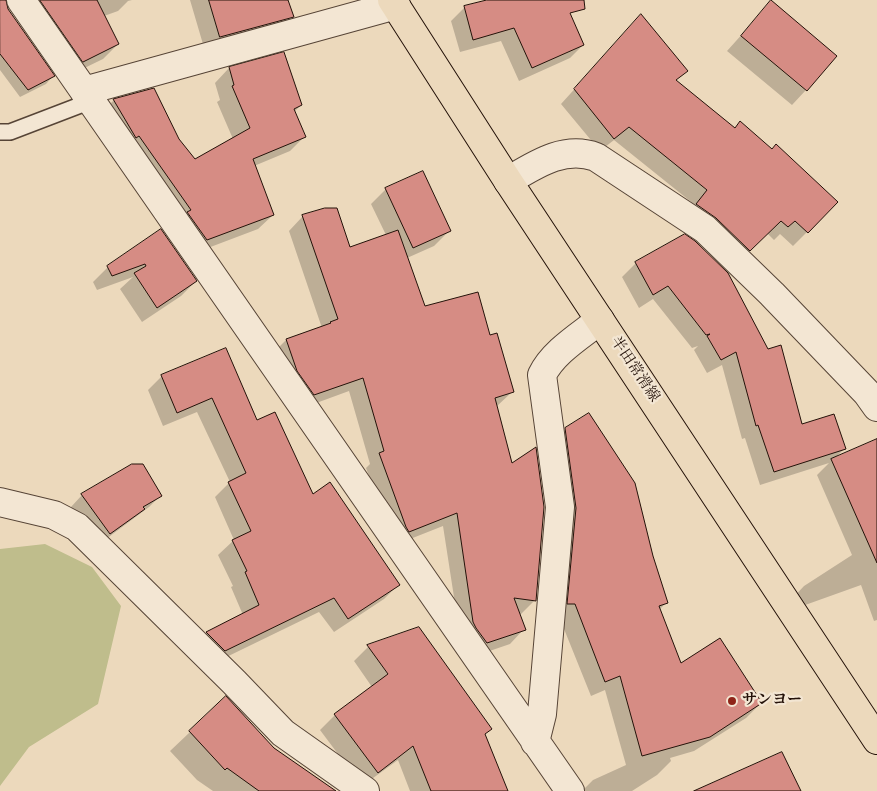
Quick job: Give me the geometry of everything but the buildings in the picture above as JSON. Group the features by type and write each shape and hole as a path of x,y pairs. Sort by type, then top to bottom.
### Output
{"main road":[{"name":"半田常滑線","path":"394,3 508,181 877,740"}],"street":[{"path":"21,0 570,791"},
{"path":"88,96 394,3"},
{"path":"508,181 539,162 571,153 583,152 596,157 705,229 779,301 867,393 877,407"},
{"path":"535,742 542,714 560,507 542,375 546,366 600,320"},
{"path":"0,502 54,515 77,527 283,733 365,791"}],"lane":[{"path":"0,132 10,132 88,96"}],"shaded area":[{"path":"45,544 92,567 121,606 98,704 29,747 0,786 0,549"}],"place":[{"name":"サンヨー","path":"732,701"}]}
